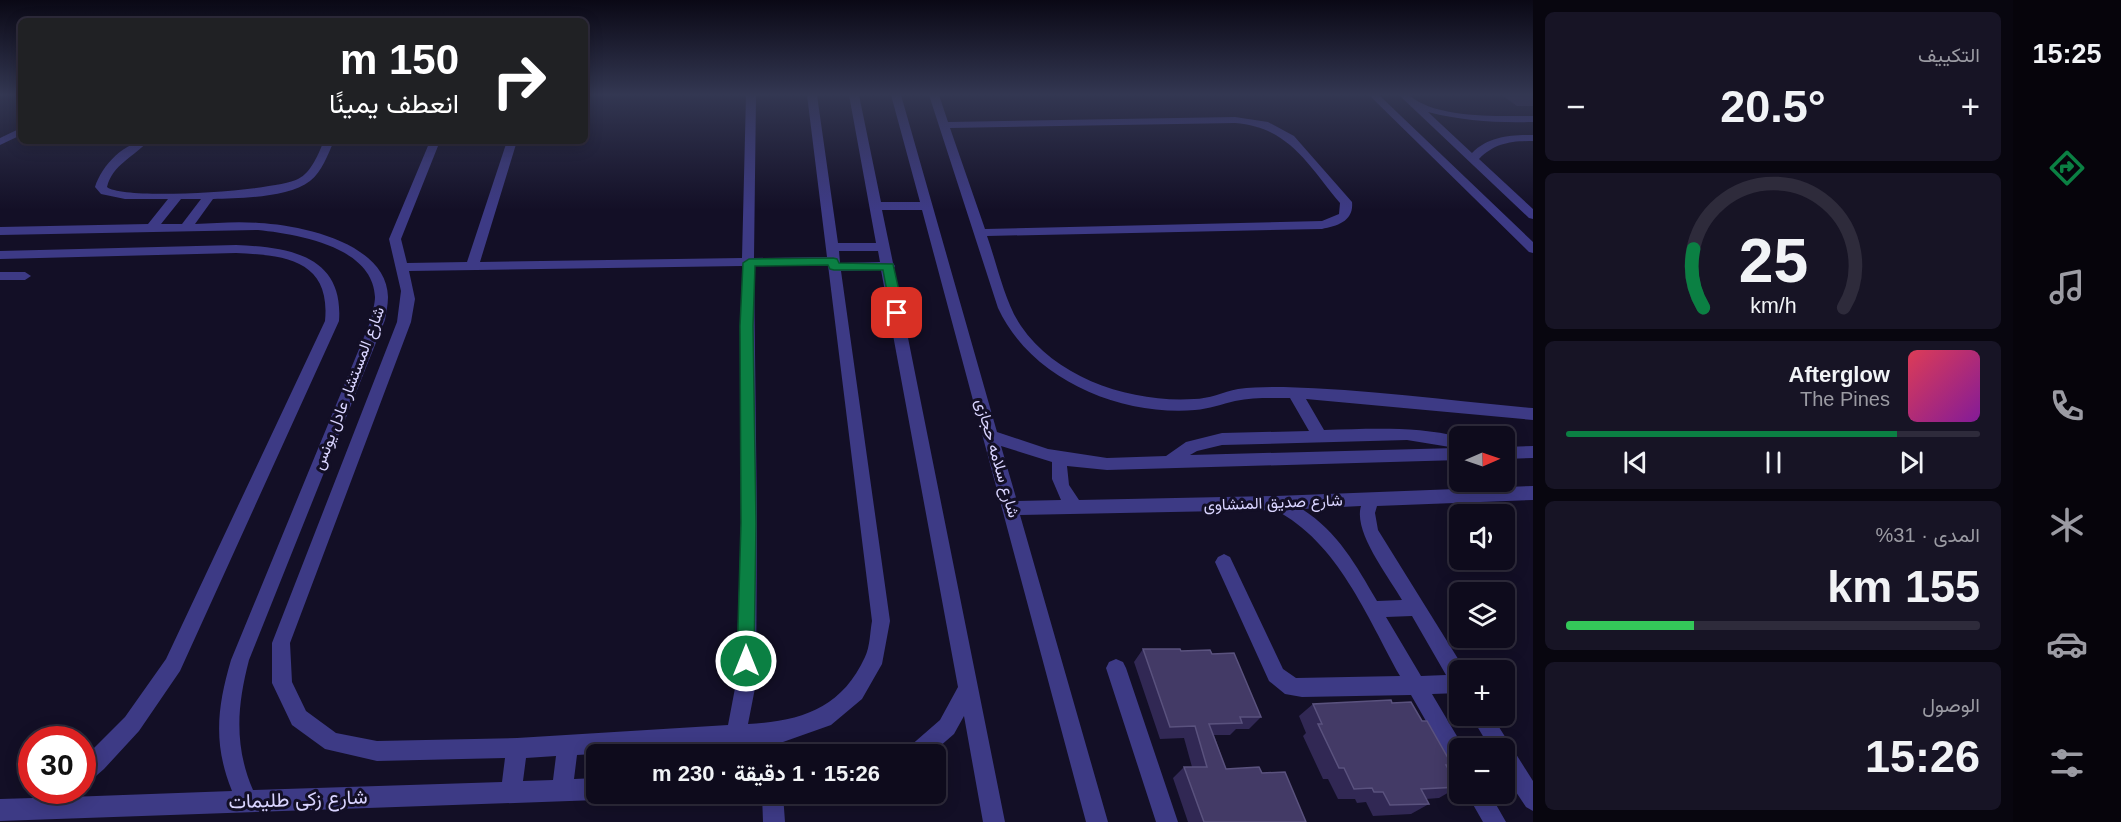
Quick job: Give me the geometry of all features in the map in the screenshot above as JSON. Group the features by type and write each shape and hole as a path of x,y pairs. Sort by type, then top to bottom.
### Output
{"street":[{"path":"0,142 15,133"},
{"path":"736,735 746,683 751,133"},
{"path":"434,144 395,239 396,254 402,267 408,298 404,322 281,643 282,683 299,718 332,742 377,751 568,746 783,732 824,718 855,692 875,658 881,621 817,133"},
{"path":"862,133 994,822"},
{"name":"شارع سلامه حجازى","path":"907,133 1097,822"},
{"path":"947,133 1005,308 1017,332 1038,354 1067,375 1103,391 1142,401 1168,404 1194,405 1251,394 1295,393 1533,414"},
{"path":"980,233 1322,225 1341,220 1346,215 1346,202 1290,138 1282,133"},
{"path":"1414,133 1533,249"},
{"path":"1446,133 1533,215"},
{"path":"1495,133 1505,139"},
{"path":"1473,158 1489,144 1505,139 1533,138"},
{"path":"140,144 102,181 101,187 105,192 113,195 273,192 296,185 312,173 327,144"},
{"path":"472,267 511,144"},
{"path":"186,227 211,194"},
{"path":"152,228 178,195"},
{"path":"1482,200 1517,199"},
{"path":"876,206 926,206"},
{"path":"210,250 226,226"},
{"name":"شارع المستشار عادل يونس","path":"0,231 226,226 287,229 337,244 372,270 379,281 382,306 378,320 240,660 229,696 226,733 232,769 247,801"},
{"path":"402,267 749,263 833,258 885,247"},
{"path":"0,255 210,250 273,252 308,264 322,274 331,287 334,303 332,321 173,665 151,702 120,740 96,762"},
{"path":"833,258 889,266"},
{"path":"0,276 25,276"},
{"path":"1295,393 1320,437"},
{"path":"1168,463 1192,446 1222,439 1407,435 1449,440"},
{"path":"992,436 1021,448 1060,459 1107,465 1449,454"},
{"path":"1515,453 1533,452"},
{"path":"1060,459 1058,468 1061,488 1075,507"},
{"name":"شارع صديق المنشاوى","path":"1012,508 1276,503 1533,494"},
{"path":"1371,499 1367,513 1370,531 1449,664"},
{"path":"1276,503 1302,515 1324,533 1341,554 1449,742"},
{"path":"1224,562 1270,664 1283,683 1302,688 1449,683"},
{"path":"1372,609 1415,608"},
{"path":"1116,668 1167,822"},
{"path":"927,744 947,727 968,689"},
{"path":"562,791 568,746"},
{"path":"511,792 517,748"},
{"path":"1515,771 1533,800"},
{"name":"شارع زكى طليمات","path":"0,810 586,790"},
{"path":"36,808 42,804"},
{"path":"773,804 774,822"},
{"path":"1484,804 1495,822"}],"building":[{"path":"1143,649 1210,650 1212,654 1234,653 1261,717 1240,717 1242,723 1209,724 1226,769 1259,767 1262,773 1285,772 1306,822 1204,822 1184,767 1207,767 1195,726 1170,727"},
{"path":"1391,700 1392,703 1411,702 1422,721 1427,721 1449,760 1449,765 1446,765 1449,770 1449,787 1421,789 1429,804 1390,805 1383,792 1374,792 1372,788 1354,789 1344,768 1339,768 1318,724 1322,724 1313,704"}],"route":[{"path":"746,661 749,523 747,326 749,263 833,261 834,267 889,266 897,313"}]}
